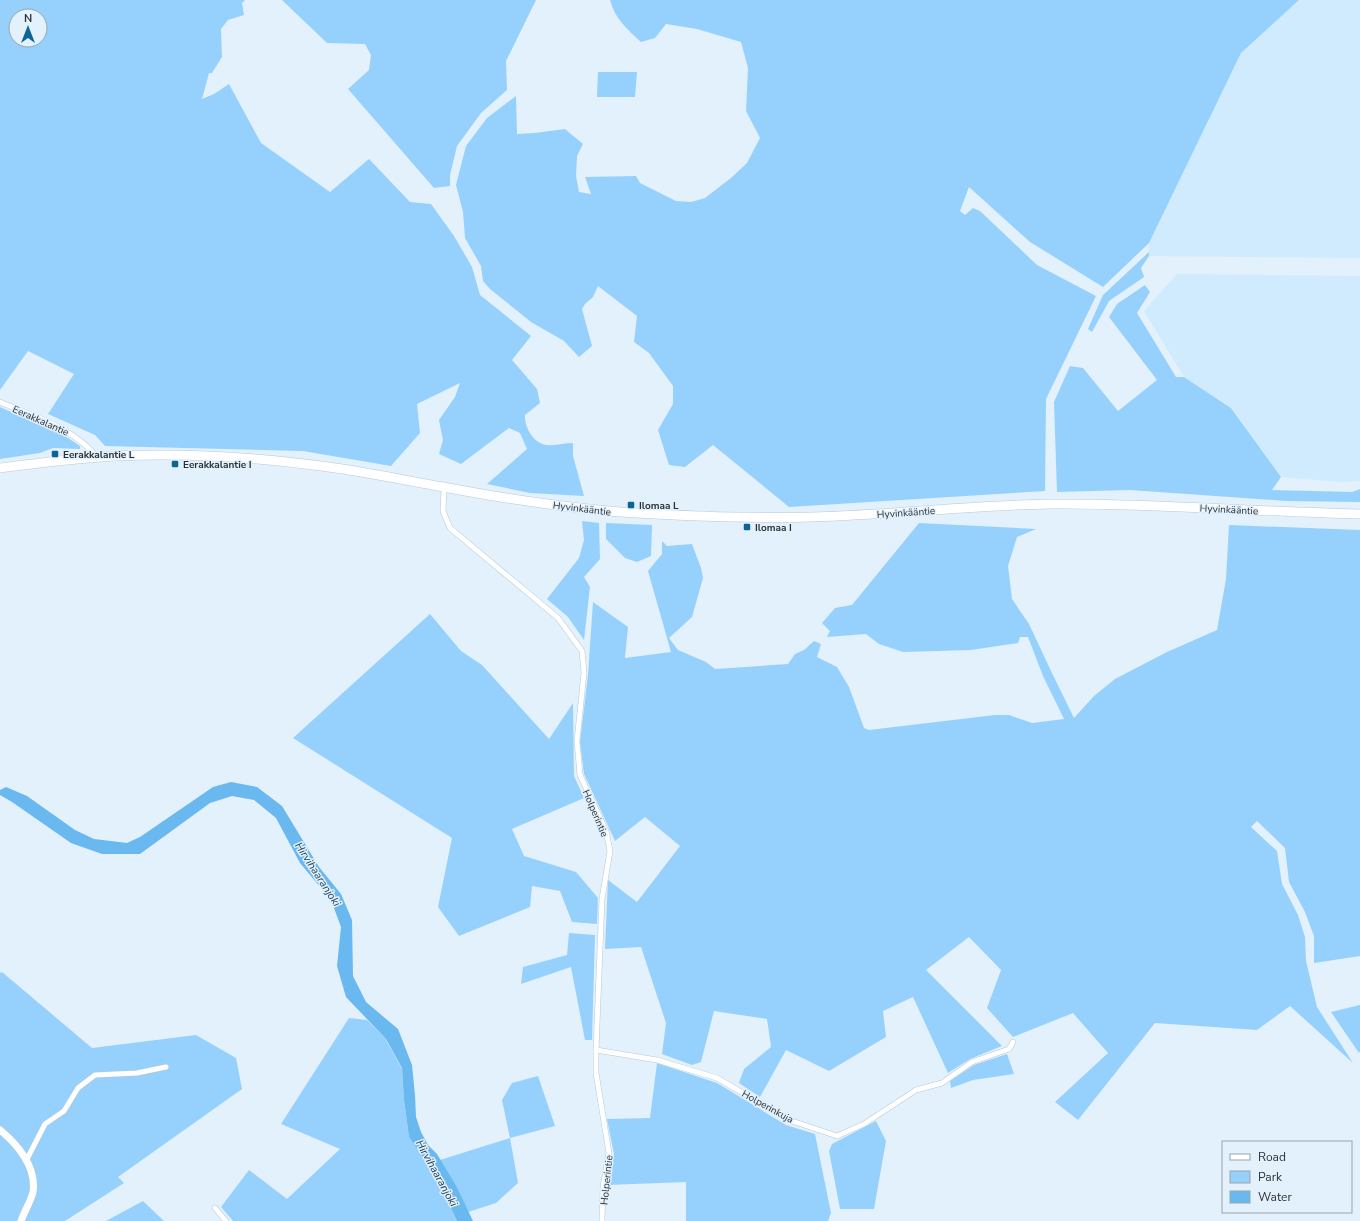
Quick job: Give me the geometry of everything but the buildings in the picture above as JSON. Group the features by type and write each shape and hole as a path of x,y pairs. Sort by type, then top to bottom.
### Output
{"highway":[{"name":"Hyvinkääntie","path":"0,468 97,457 178,455 261,460 352,470 524,500 586,508 685,516 811,517 1053,504 1170,506 1257,511 1360,514"}],"street":[{"name":"Eerakkalantie","path":"0,402 66,431 88,446 97,457"},
{"name":"Holperintie","path":"444,487 443,511 450,528 558,618 582,651 584,673 577,741 580,775 606,831 610,851 602,899 596,1050 596,1073 609,1153 603,1187 602,1221"},
{"name":"Holperinkuja","path":"596,1050 657,1060 717,1078 789,1120 837,1136 864,1124 916,1090 942,1083 972,1062 1009,1049 1013,1042"},
{"path":"26,1161 45,1124 64,1111 78,1088 95,1075 137,1073 166,1068"},
{"path":"0,1130 19,1149 32,1175 32,1192 21,1221"},
{"path":"215,1208 226,1221"}],"shaded area":[{"path":"1299,0 1360,0 1360,258 1149,256 1149,243 1241,53"},
{"path":"1177,274 1360,276 1360,481 1342,482 1281,477 1232,408 1184,377 1144,311"}],"green space":[{"path":"0,0 245,0 242,3 244,15 228,20 221,29 222,57 212,73 209,73 202,99 214,94 229,84 261,143 330,192 369,159 410,202 431,204 454,236 472,267 480,295 531,336 512,360 537,389 540,403 525,415 526,425 534,438 542,444 553,445 573,443 573,456 584,496 530,493 487,484 527,449 520,433 509,428 461,464 439,454 443,440 439,420 455,397 460,383 417,404 420,433 391,466 303,451 105,446 95,435 48,414 74,374 28,351 0,390"},
{"path":"282,0 536,0 506,61 507,90 481,113 457,146 450,175 450,186 434,188 348,89 369,70 371,55 365,44 327,43"},
{"path":"610,0 1299,0 1241,53 1149,243 1103,287 1030,242 969,187 960,211 965,215 973,208 980,211 1037,265 1096,296 1046,399 1045,491 789,507 713,445 685,467 669,465 658,430 673,404 673,386 649,353 634,342 637,316 598,286 593,297 582,309 592,346 579,357 564,341 531,322 490,289 483,281 481,266 465,238 463,212 456,185 466,146 487,118 516,96 517,134 565,129 583,144 577,156 576,176 579,192 591,194 585,177 636,176 640,183 676,201 691,202 705,198 731,178 747,163 760,138 746,111 748,68 741,42 697,29 666,24 655,38 641,42 618,18"},
{"path":"598,72 637,72 635,97 597,97"},
{"path":"1149,252 1149,256 1141,268 1144,277 1109,301 1092,332 1088,329 1103,295"},
{"path":"1145,285 1150,292 1137,313 1176,377 1184,377 1231,408 1281,477 1272,490 1352,492 1360,489 1360,502 1286,501 1130,490 1057,492 1054,402 1070,366 1083,368 1118,411 1157,380 1109,317 1117,304"},
{"path":"0,407 65,436 80,446 80,449 53,448 40,453 0,459"},
{"path":"582,521 599,523 600,559 584,577 590,587 584,640 568,617 547,599 579,558 584,540"},
{"path":"606,523 652,525 651,556 637,562 625,558 606,539"},
{"path":"919,523 1036,529 1017,537 1008,566 1012,599 1029,624 1074,718 1094,696 1115,679 1167,652 1217,630 1226,579 1229,525 1360,530 1360,956 1314,963 1314,936 1305,912 1289,882 1285,848 1257,821 1251,827 1277,851 1282,884 1298,915 1305,937 1306,961 1317,1007 1353,1063 1290,1006 1257,1030 1155,1023 1078,1120 1055,1102 1108,1053 1073,1013 1013,1037 987,1008 1001,970 969,937 926,970 1002,1046 970,1059 948,1073 913,997 883,1011 886,1037 829,1071 786,1050 760,1097 739,1083 744,1069 771,1047 767,1019 714,1011 701,1062 692,1065 662,1054 666,1023 641,947 605,949 608,880 637,902 680,846 645,817 615,841 584,774 580,742 588,675 593,602 628,627 625,658 671,652 648,571 662,554 662,541 667,546 692,544 703,578 692,617 669,638 678,650 706,662 715,669 788,664 795,654 804,650 814,641 821,644 817,657 837,667 849,687 864,728 869,730 995,715 1009,715 1032,723 1064,719 1043,676 1028,637 1020,637 1018,643 971,650 903,652 879,644 866,634 827,637 830,631 822,623 835,608 852,605"},
{"path":"430,614 461,651 482,665 549,739 573,703 574,776 584,798 512,829 524,856 576,872 598,898 597,924 572,922 560,891 532,886 530,907 459,936 438,907 452,838 293,738"},
{"path":"569,933 595,935 592,1040 585,1040 571,967 521,984 523,967 567,955"},
{"path":"2,972 92,1048 196,1035 236,1058 242,1089 118,1177 124,1183 65,1221 0,1221 0,973"},
{"path":"1360,1005 1360,1051 1359,1053 1331,1012"},
{"path":"349,1018 367,1020 385,1038 402,1069 409,1137 437,1178 457,1221 233,1221 221,1207 249,1170 287,1199 340,1149 281,1124"},
{"path":"1007,1054 1014,1074 973,1080 951,1088 950,1081 974,1065"},
{"path":"657,1063 717,1083 786,1125 815,1134 831,1213 828,1221 686,1221 686,1182 607,1185 614,1154 607,1119 650,1118"},
{"path":"538,1076 555,1126 510,1138 502,1100 512,1083"},
{"path":"876,1121 886,1141 874,1209 840,1209 829,1151 832,1144"},
{"path":"510,1138 518,1183 496,1203 468,1212 457,1187 440,1160"},
{"path":"143,1201 164,1221 106,1221"}],"water":[{"name":"Hirvihaaranjoki","path":"231,782 257,787 282,806 319,867 341,894 352,920 353,976 366,1002 398,1029 412,1065 416,1117 421,1132 428,1145 437,1154 457,1187 473,1221 457,1221 437,1178 409,1137 404,1100 402,1068 386,1039 346,997 337,966 341,927 331,900 300,863 276,818 254,800 232,796 210,803 140,854 102,854 71,843 0,795 0,790 6,787 27,796 75,830 94,839 127,843 140,837 213,787"}],"place":[{"name":"Eerakkalantie L","path":"55,454"},
{"name":"Eerakkalantie I","path":"175,464"},
{"name":"Ilomaa L","path":"631,505"},
{"name":"Ilomaa I","path":"747,527"}]}
